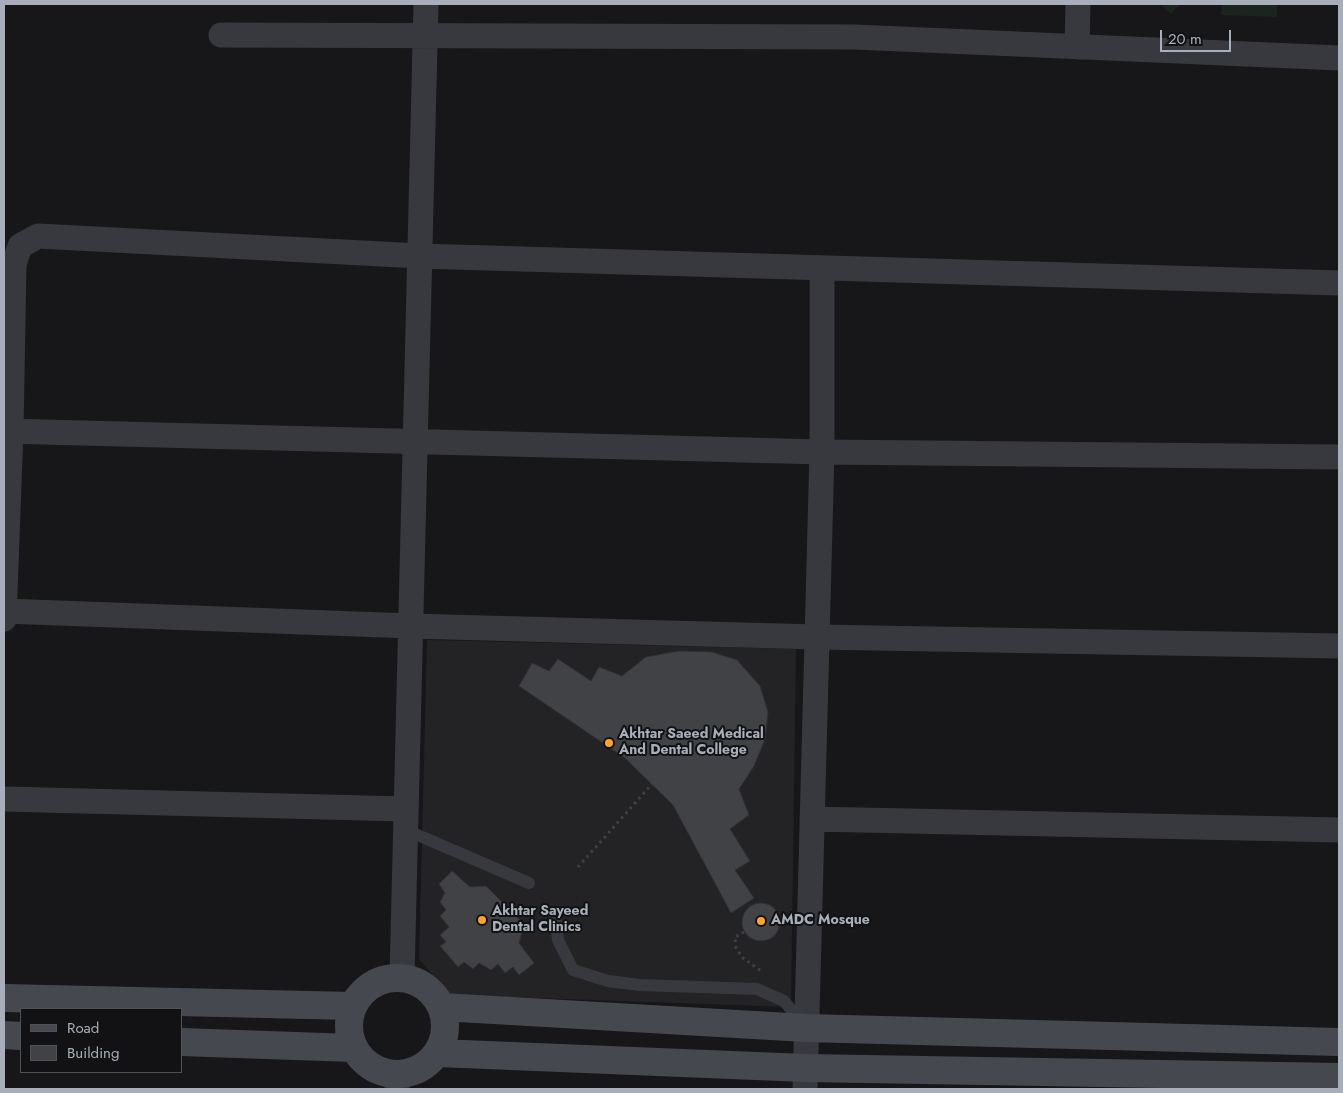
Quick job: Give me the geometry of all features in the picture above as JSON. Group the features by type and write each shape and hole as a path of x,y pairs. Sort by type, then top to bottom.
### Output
{"street":[{"path":"402,977 426,4"},
{"path":"1077,47 1078,4"},
{"path":"221,35 855,37 1339,58"},
{"path":"4,619 14,264 20,246 38,236 420,256 1339,283"},
{"path":"805,1079 822,452 822,268"},
{"path":"8,431 822,452 1339,457"},
{"path":"4,611 411,626 1339,646"},
{"path":"4,798 406,819"},
{"path":"812,819 1339,830"},
{"path":"402,977 425,986 442,1007 446,1023 444,1038 438,1053 420,1068 397,1082 384,1073 372,1068 361,1059 354,1048 349,1034 348,1020 352,1006 360,994 372,984 385,979 402,977"},
{"path":"4,998 352,1006"},
{"path":"442,1007 806,1028 1339,1042"},
{"path":"4,1035 20,1036"},
{"path":"182,1042 354,1048"},
{"path":"438,1053 805,1079 1339,1077"}],"lane":[{"path":"406,819 529,883"},
{"path":"555,913 558,940 573,970 608,982 756,989 784,1001 806,1028"}],"path":[{"path":"578,867 652,784"},
{"path":"744,932 735,937 736,948 743,958 760,969 769,981 773,996"}],"shaded area":[{"path":"1161,4 1180,4 1171,14"},
{"path":"1222,4 1277,4 1277,17 1221,15"},
{"name":"Akhtar Saeed Medical And Dental College","path":"427,640 796,649 791,1007 450,995 419,959"}],"building":[{"path":"679,651 712,652 737,660 760,686 768,712 765,739 754,766 739,789 749,815 730,829 750,861 735,870 754,898 731,913 673,805 625,758 519,686 532,663 549,671 558,659 591,681 599,667 622,676 646,657"},
{"name":"Akhtar Sayeed Dental Clinics","path":"452,871 470,887 486,886 524,924 519,943 534,963 519,975 513,967 505,973 498,964 491,970 479,963 473,969 464,962 458,967 440,946 446,942 440,935 449,927 440,916 446,910 440,902 445,893 439,884"},
{"name":"AMDC Mosque","path":"761,903 775,908 780,922 775,936 761,941 747,936 742,922 747,908"}],"place":[{"name":"Akhtar Saeed Medical And Dental College","path":"609,743"},
{"name":"Akhtar Sayeed Dental Clinics","path":"482,920"},
{"name":"AMDC Mosque","path":"761,921"}]}
